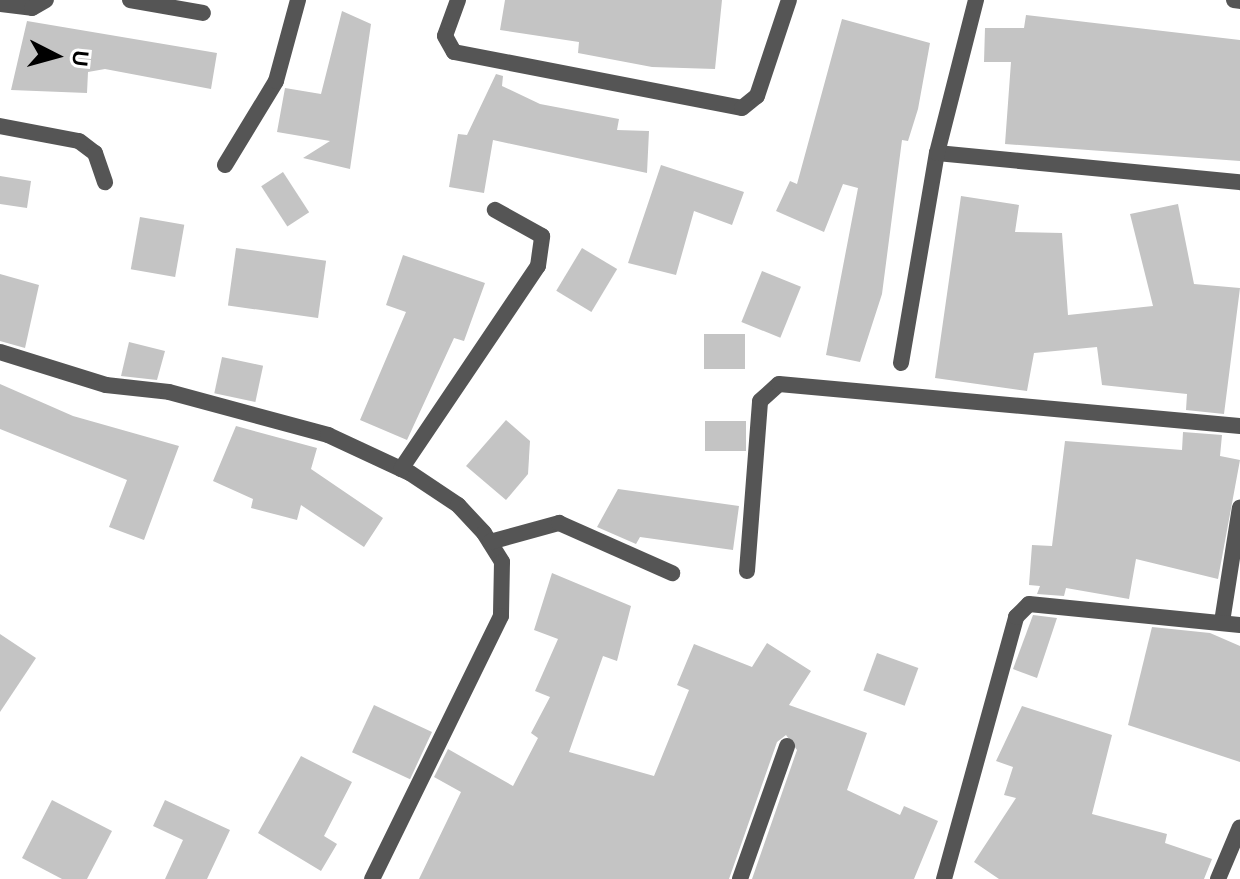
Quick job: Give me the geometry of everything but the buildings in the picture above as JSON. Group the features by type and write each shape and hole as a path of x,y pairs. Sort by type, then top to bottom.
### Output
{"street":[{"path":"0,4 32,8 46,0"},
{"path":"130,0 203,13"},
{"path":"225,165 276,81 298,0"},
{"path":"458,0 445,36 454,52 742,108 757,96 789,0"},
{"path":"901,363 937,153 976,0"},
{"path":"1234,0 1240,1"},
{"path":"0,126 79,141 95,153 105,182"},
{"path":"937,153 1240,182"},
{"path":"401,469 538,266 542,236 495,210"},
{"path":"0,352 106,385 169,392 328,435 401,469 458,505 490,542 502,562 501,616 372,879"},
{"path":"747,571 760,401 779,384 1240,426"},
{"path":"1222,622 1240,507"},
{"path":"490,542 559,523 672,573"},
{"path":"944,879 1016,617 1029,604 1240,625"},
{"path":"740,879 787,746"},
{"path":"1218,879 1240,827"}]}
